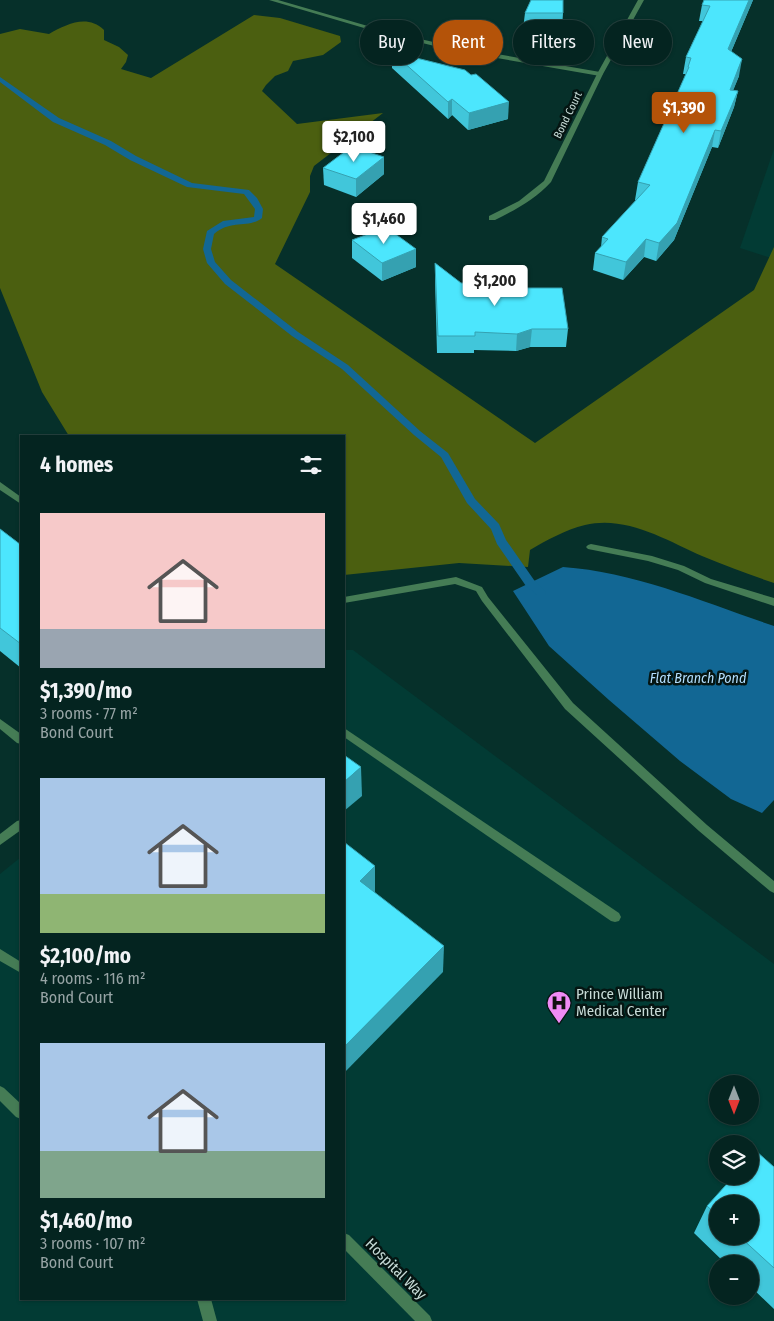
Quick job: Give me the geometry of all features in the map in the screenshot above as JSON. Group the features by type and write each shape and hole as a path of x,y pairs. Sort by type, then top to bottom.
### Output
{"street":[{"path":"272,0 383,32 451,48 600,74"},
{"name":"Bond Court","path":"492,218 516,207 534,195 547,182 600,74 641,0"},
{"path":"0,485 20,500"},
{"path":"591,548 648,558 774,602"},
{"path":"345,600 456,580 479,589 485,600 569,706 703,828 774,888"},
{"path":"0,723 20,739"},
{"path":"345,733 615,917"},
{"path":"0,840 20,825"},
{"path":"0,954 20,967"},
{"path":"0,1092 20,1112"},
{"name":"Hospital Way","path":"345,1241 425,1321"},
{"path":"204,1300 210,1321"}],"shaded area":[{"path":"774,149 774,259 740,248"},
{"name":"Prince William Medical Center","path":"345,650 353,650 774,964 774,1321 0,1321 0,874 20,858 20,1300 345,1300"}],"green space":[{"path":"254,15 280,18 340,36 341,42 323,55 293,61 288,71 275,76 262,91 297,124 383,113 314,166 310,176 310,192 275,264 535,443 754,290 774,247 774,583 711,560 645,531 616,523 585,525 550,539 530,550 528,567 459,563 345,575 345,435 68,435 42,392 0,288 0,34 20,29 49,34 77,22 91,22 104,30 104,40 119,47 128,55 121,69 151,78"}],"water":[{"name":"Flat Branch Pond","path":"563,567 617,575 643,582 774,626 774,800 762,813 731,799 680,761 549,646 513,591"}],"building":[{"path":"531,0 563,0 563,13 525,13"},
{"path":"704,0 749,0 728,49 742,59 730,90 738,91 721,131 715,130 677,223 659,243 646,239 626,262 595,253 608,239 602,237 650,185 638,182 689,67 691,58 686,57 710,6 702,5"},
{"path":"423,60 433,62 433,65 445,65 465,70 471,75 476,74 509,102 469,113 452,99 448,102 407,65 423,65"},
{"path":"352,146 384,157 356,179 323,168"},
{"path":"386,227 416,249 382,263 352,240"},
{"path":"435,263 461,283 524,283 524,288 562,288 568,329 532,329 517,334 475,332 475,336 438,336"},
{"path":"0,529 20,544 20,643 0,628"},
{"path":"345,756 361,767 345,781"},
{"path":"345,843 375,866 360,881 444,946 345,1046"},
{"path":"759,1154 774,1167 774,1268 749,1245 759,1245 759,1195 717,1195 726,1185 759,1185"}],"waterway":[{"path":"0,79 56,120 108,143 133,158 190,185 246,192 259,209 258,218 249,221 226,223 211,232 207,249 211,263 228,282 295,334 345,367 417,433 445,455 471,501 495,527 501,541 530,583 541,592"}],"place":[{"name":"Prince William Medical Center","path":"559,1024"}]}
